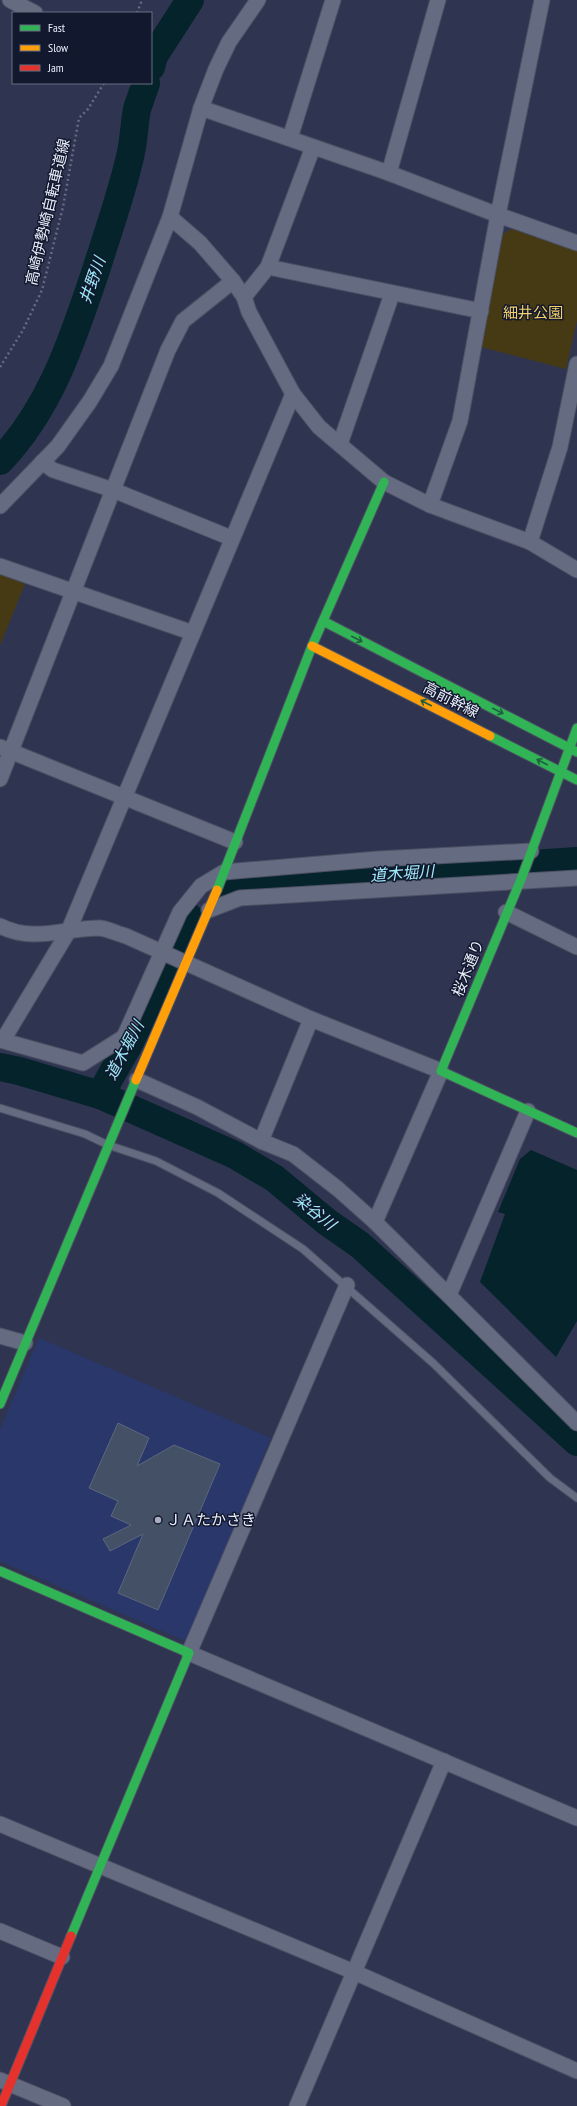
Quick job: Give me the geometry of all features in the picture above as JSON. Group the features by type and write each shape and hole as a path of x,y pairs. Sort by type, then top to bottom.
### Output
{"street":[{"path":"10,0 33,12"},
{"path":"0,506 58,446 90,401 111,366 170,217 201,108 216,69 229,42 258,0"},
{"path":"290,138 334,0"},
{"path":"389,172 438,0"},
{"path":"430,505 460,421 498,215 542,0"},
{"path":"201,108 389,172 498,215 577,243"},
{"path":"244,297 268,267 313,147"},
{"path":"170,217 200,243 233,281 244,297 249,312 293,394 319,427 384,482 430,505 530,542 577,570"},
{"path":"268,267 392,294 481,311"},
{"path":"0,779 6,749 74,591 168,350 183,321 233,281"},
{"path":"340,444 392,294"},
{"path":"530,542 560,447 577,364"},
{"path":"293,394 68,932 2,1040 83,1063 124,1036 180,912 201,886 224,872 370,860 531,852 560,771 573,750 577,728"},
{"path":"42,462 53,470 113,490 232,538"},
{"path":"0,1404 108,1144 135,1083 183,962 209,910 312,646 384,482"},
{"path":"0,566 192,633"},
{"name":"高前幹線","path":"323,621 573,750"},
{"name":"高前幹線","path":"312,646 577,780"},
{"path":"6,749 235,842"},
{"name":"桜木通り","path":"441,1071 506,912 521,880 531,852"},
{"path":"209,910 240,898 521,880 577,878"},
{"path":"506,912 577,947"},
{"path":"0,926 11,931 29,935 101,928 126,936 311,1020 441,1071 577,1133"},
{"path":"262,1141 311,1020"},
{"path":"375,1222 441,1071"},
{"path":"135,1083 197,1107 262,1141 293,1154 338,1189 375,1222 577,1423"},
{"path":"449,1295 528,1111"},
{"path":"1,2106 5,2082 62,1957 189,1653 346,1285"},
{"path":"0,1336 26,1343"},
{"path":"0,1571 577,1818"},
{"path":"297,2106 444,1761"},
{"path":"0,1824 354,1972 577,2071"},
{"path":"0,1931 62,1957"},
{"path":"5,2082 63,2106"}],"lane":[{"path":"0,1108 85,1134 156,1161 218,1193 303,1249 346,1285 433,1363 550,1478 577,1498"}],"path":[{"path":"137,12 142,0"},
{"name":"高崎伊勢崎自転車道線","path":"0,367 23,330 42,290 63,207 79,118 88,109 103,84"}],"shaded area":[{"path":"531,1150 577,1170 577,1321 556,1357 480,1282 505,1214 498,1212 520,1159"},
{"path":"39,1338 271,1438 191,1637 183,1640 0,1561 0,1430"}],"green space":[{"name":"細井公園","path":"512,229 577,251 577,321 566,369 481,347 503,234"},
{"path":"0,574 25,584 0,645"}],"building":[{"name":"ＪＡたかさき","path":"118,1423 149,1438 137,1466 174,1445 220,1464 158,1610 118,1593 143,1534 110,1551 103,1539 131,1525 111,1516 118,1501 89,1488"}],"waterway":[{"name":"井野川","path":"152,63 154,56 190,0"},
{"name":"井野川","path":"0,461 18,440 46,396 58,372 78,323 114,215 131,151 137,109 146,84"},
{"name":"道木堀川","path":"227,888 236,884 577,861"},
{"name":"道木堀川","path":"100,1095 129,1044 189,917"},
{"name":"染谷川","path":"0,1067 19,1071 100,1095 235,1155 274,1178 327,1222 360,1245 577,1442"}],"traffic: fast":[{"path":"217,890 312,646 384,482"},
{"path":"323,621 577,752"},
{"path":"577,728 522,877 441,1071 577,1133"},
{"path":"490,736 577,780"},
{"path":"0,1404 136,1080"},
{"path":"0,1571 189,1653 71,1936"}],"traffic: slow":[{"path":"312,646 490,736"},
{"path":"136,1080 217,890"}],"traffic: jam":[{"path":"1,2106 71,1936"}],"place":[{"name":"ＪＡたかさき","path":"158,1520"}]}
